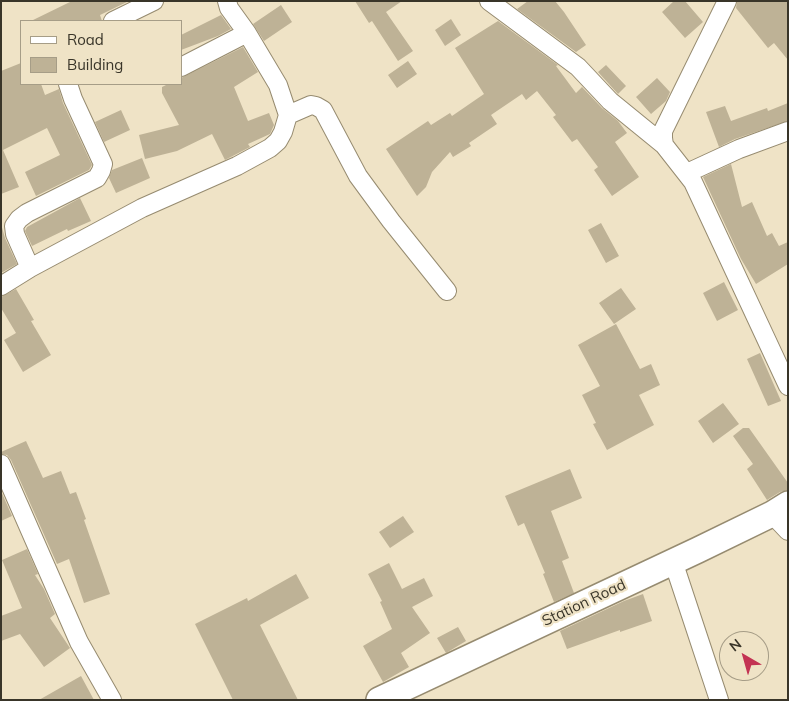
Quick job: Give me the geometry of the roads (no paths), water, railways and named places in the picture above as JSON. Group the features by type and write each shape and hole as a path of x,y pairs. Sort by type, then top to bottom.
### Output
{"main road":[{"name":"Station Road","path":"379,700 673,561 783,517"}],"street":[{"path":"115,20 154,1"},
{"path":"1,286 30,268 142,208 237,166 270,148 278,141 288,115 278,85 247,33 229,8 227,1"},
{"path":"489,1 578,67 610,101 664,145 687,173 693,182 788,386"},
{"path":"664,145 663,131 727,1"},
{"path":"182,66 247,33"},
{"path":"30,268 14,234 14,226 19,219 27,213 97,178 102,171 103,164 68,85"},
{"path":"288,115 311,105 322,110 358,176 447,292"},
{"path":"687,173 739,149 788,132"},
{"path":"1,464 79,642 112,700"},
{"path":"673,561 719,700"}]}
